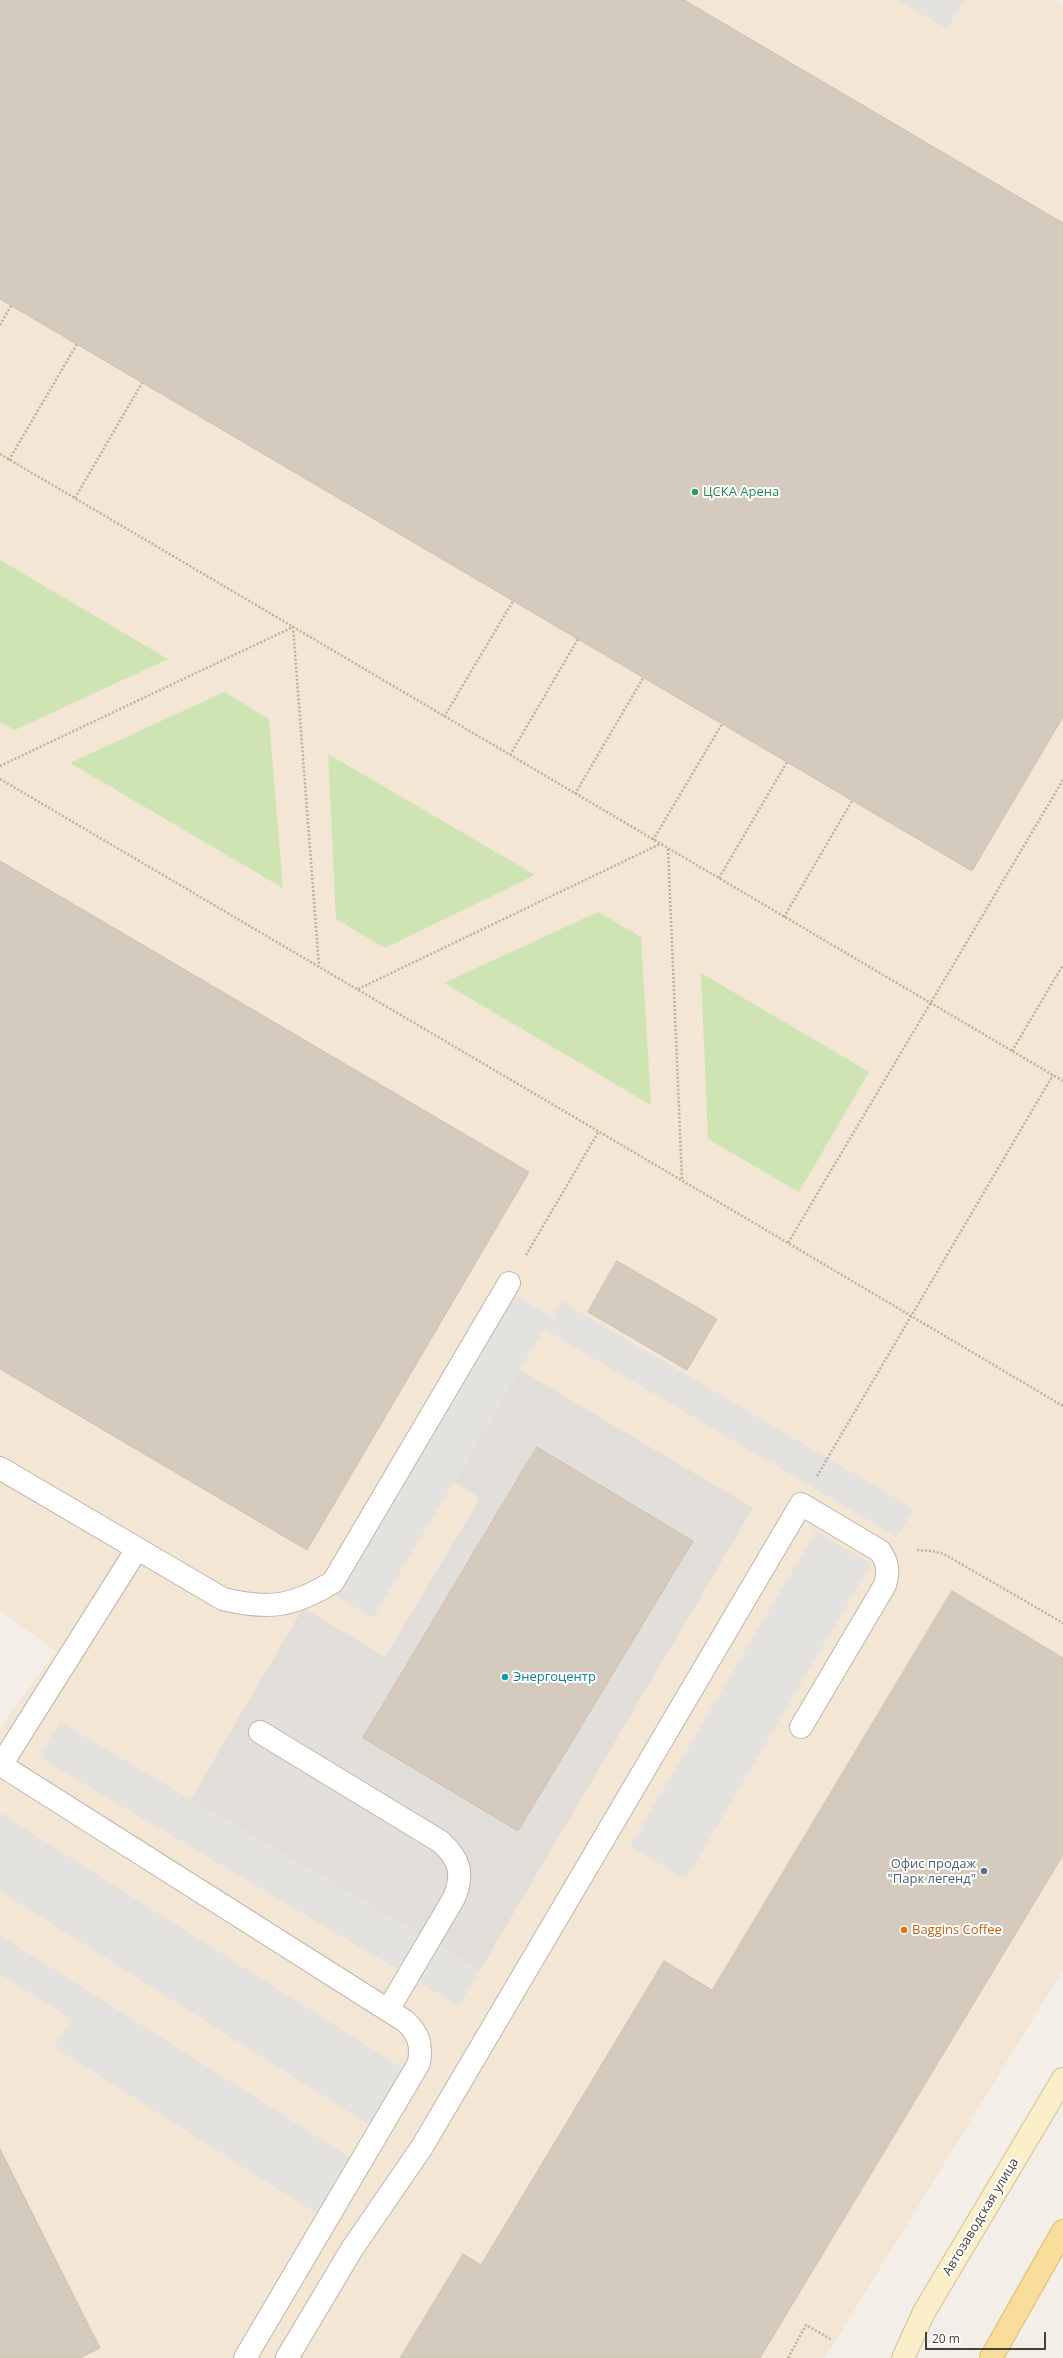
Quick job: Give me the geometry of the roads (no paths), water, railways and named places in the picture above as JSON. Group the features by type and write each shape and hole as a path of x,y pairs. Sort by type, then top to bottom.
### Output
{"main road":[{"name":"Автозаводская улица","path":"903,2358 924,2312 1063,2079"},
{"path":"991,2358 1063,2231"}],"lane":[{"path":"0,1468 222,1599 247,1605 268,1606 289,1603 310,1596 333,1582 509,1283"},
{"path":"287,2358 349,2253 414,2161 801,1504 880,1551 886,1559 889,1570 885,1585 801,1728"},
{"path":"137,1549 1,1765 388,2010 415,2030 421,2049 419,2063 245,2358"},
{"path":"260,1732 441,1842 452,1853 457,1862 460,1884 454,1898 388,2010"}],"place":[{"name":"ЦСКА Арена","path":"695,492"},
{"name":"Энергоцентр","path":"505,1677"},
{"name":"Офис продаж \"Парк легенд\"","path":"984,1871"},
{"name":"Baggins Coffee","path":"904,1930"}]}
